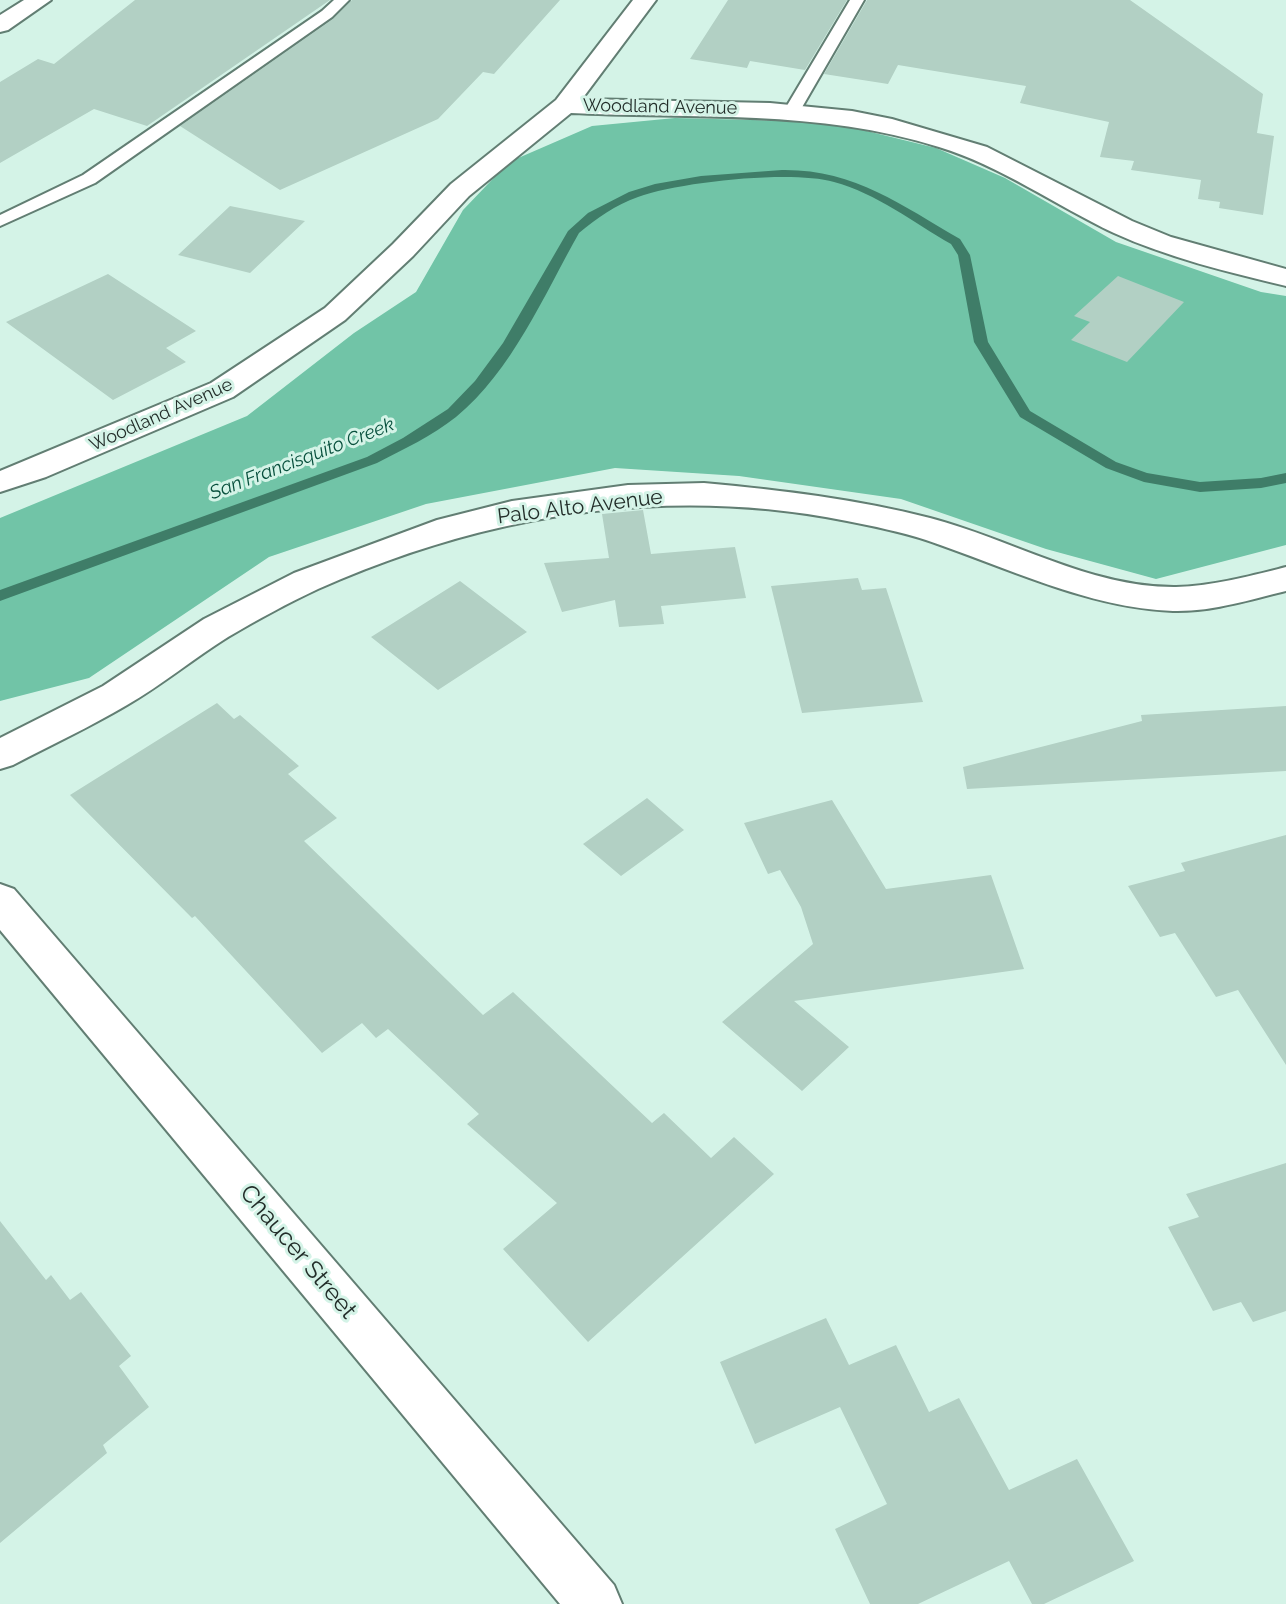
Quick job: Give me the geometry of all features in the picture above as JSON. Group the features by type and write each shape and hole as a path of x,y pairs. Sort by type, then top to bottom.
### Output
{"street":[{"path":"0,25 40,0"},
{"path":"565,104 645,0"},
{"name":"Woodland Avenue","path":"0,482 35,470 222,390 248,374 335,314 403,250 460,190 565,104 654,110 793,109 841,115 894,127 977,152 1144,236 1223,262 1286,278"},
{"name":"Palo Alto Avenue","path":"0,755 116,695 216,628 306,582 449,528 512,512 628,496 704,494 776,500 845,510 929,530 1076,580 1126,594 1183,598 1224,594 1286,579"},
{"name":"Chaucer Street","path":"0,901 595,1604"}],"lane":[{"path":"0,221 89,178 327,14 342,0"},
{"path":"793,109 857,0"}],"green space":[{"path":"675,118 830,122 936,148 1005,178 1116,242 1261,292 1286,296 1286,545 1156,579 1046,549 901,499 739,476 615,468 426,504 269,557 89,678 0,701 0,518 247,416 354,333 416,292 463,210 509,162 592,126"}],"building":[{"path":"135,0 330,0 147,126 94,109 0,163 0,82 38,59 54,64"},
{"path":"352,0 560,0 494,74 483,72 438,119 280,190 180,126 333,19"},
{"path":"728,0 847,0 805,70 750,61 747,68 690,59"},
{"path":"867,0 1130,0 1263,94 1257,133 1274,136 1263,215 1219,208 1220,202 1198,199 1201,180 1131,170 1134,161 1100,157 1109,122 1020,103 1026,86 898,65 888,84 824,74"},
{"path":"230,206 305,221 250,273 178,255"},
{"path":"108,274 196,331 166,348 186,362 113,400 6,322"},
{"path":"1118,276 1184,302 1127,362 1071,340 1090,322 1074,316"},
{"path":"643,510 651,554 735,547 746,598 661,606 664,624 619,627 615,600 562,612 544,563 609,558 602,514"},
{"path":"858,578 862,590 886,588 923,702 802,713 771,586"},
{"path":"460,581 527,632 438,690 371,637"},
{"path":"217,703 234,719 240,715 299,766 288,774 337,818 304,841 483,1015 513,992 652,1123 664,1113 711,1158 734,1137 774,1174 588,1342 503,1249 557,1203 467,1124 479,1114 388,1029 376,1038 362,1023 322,1053 195,916 192,918 70,795"},
{"path":"1286,706 1286,771 967,789 963,767 1142,721 1141,715"},
{"path":"647,798 684,830 621,876 583,844"},
{"path":"832,800 886,889 991,875 1024,969 794,1001 849,1047 802,1091 722,1022 813,944 801,907 780,870 768,874 744,823"},
{"path":"1286,835 1286,1065 1238,990 1216,997 1175,933 1160,937 1128,886 1185,871 1181,863"},
{"path":"1286,1163 1286,1311 1253,1322 1241,1302 1213,1311 1168,1227 1199,1217 1186,1194"},
{"path":"0,1221 46,1280 51,1275 70,1300 81,1292 131,1356 119,1366 149,1407 103,1445 107,1453 0,1543"},
{"path":"826,1318 849,1365 896,1345 929,1412 959,1398 1009,1490 1077,1459 1134,1561 1044,1604 1032,1604 1009,1561 918,1604 870,1604 835,1529 887,1504 840,1407 755,1444 720,1362"}],"waterway":[{"name":"San Francisquito Creek","path":"0,596 372,460 420,435 453,412 480,384 510,343 574,231 592,216 633,194 701,180 793,174 838,179 883,199 956,242 964,255 981,342 1025,414 1111,465 1144,477 1200,487 1261,483 1286,478"}]}
